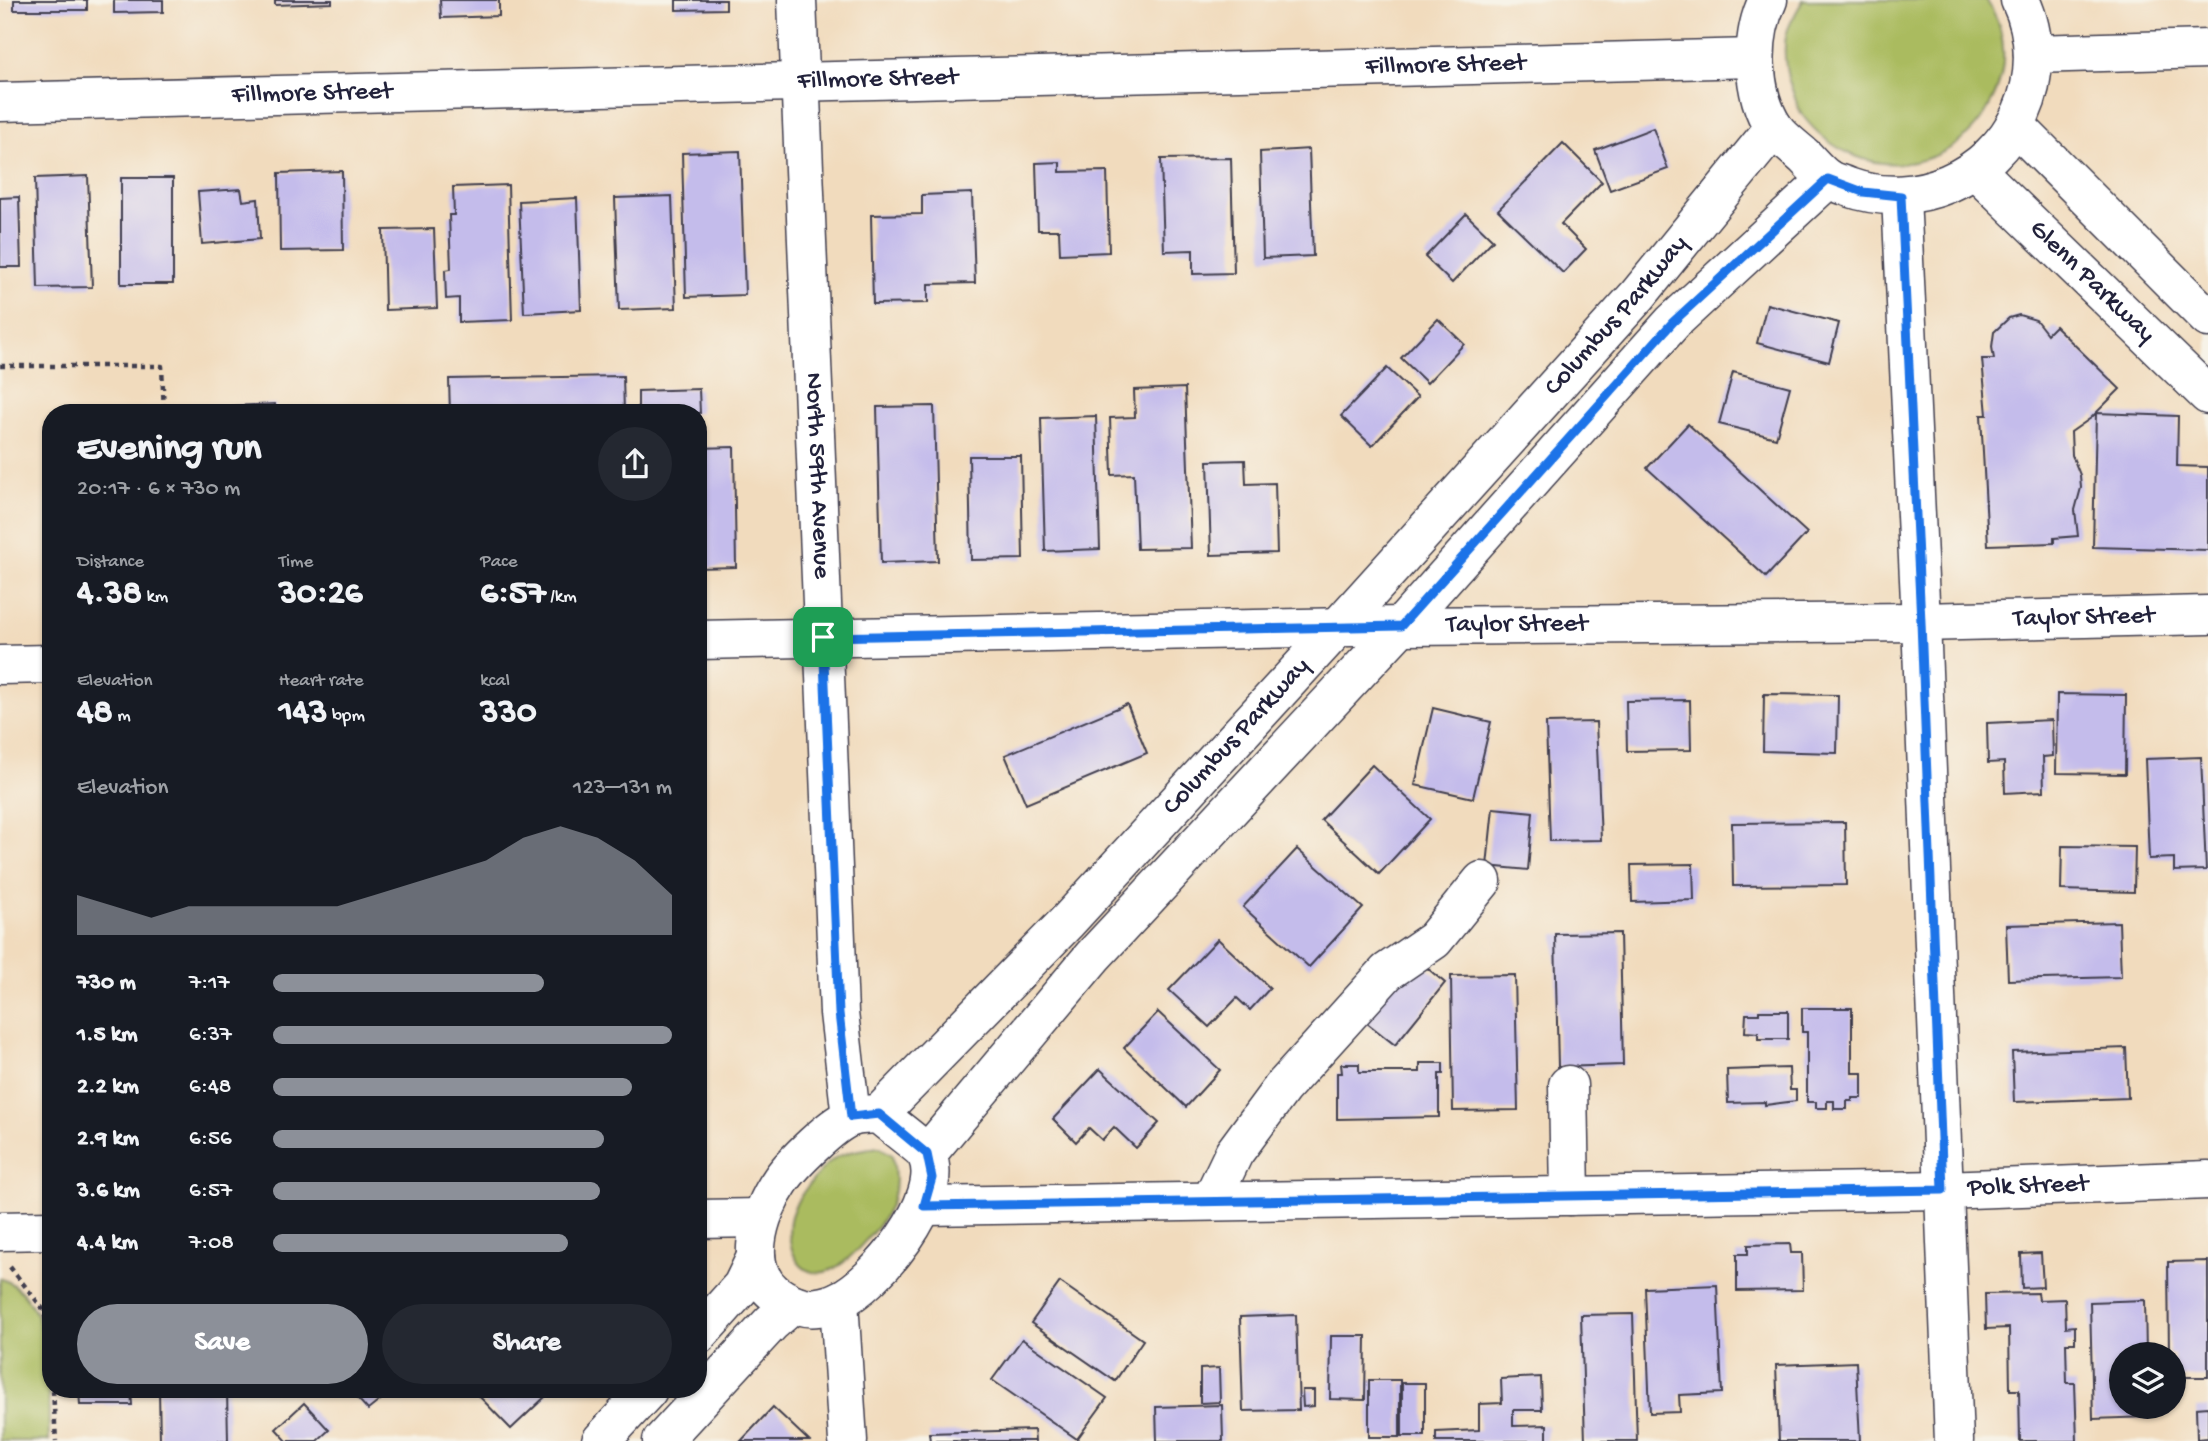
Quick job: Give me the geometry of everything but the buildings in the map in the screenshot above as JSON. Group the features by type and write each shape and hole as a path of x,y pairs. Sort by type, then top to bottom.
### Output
{"street":[{"name":"North 59th Avenue","path":"797,0 839,1013 865,1116"},
{"path":"1768,0 1758,32 1755,58 1760,94 1774,128 1828,179 1863,192 1901,196 1940,188 1976,170 1998,150 2015,125 2025,103 2033,54 2030,30 2020,0"},
{"path":"2033,54 2208,49"},
{"name":"Fillmore Street","path":"0,102 1755,58"},
{"path":"2015,125 2208,318"},
{"name":"Columbus Parkway","path":"865,1116 1067,922 1638,295 1774,128"},
{"name":"Glenn Parkway","path":"1976,170 2208,395"},
{"name":"Columbus Parkway","path":"927,1154 1093,956 1401,626 1673,322 1828,179"},
{"path":"1901,196 1954,1441"},
{"name":"Taylor Street","path":"707,640 1338,627 1921,622 2208,615"},
{"path":"0,665 42,664"},
{"path":"1210,1202 1234,1153 1282,1088 1387,972 1434,940 1482,881"},
{"path":"1568,1085 1570,1196"},
{"path":"865,1116 927,1154 932,1178 924,1206 907,1236 866,1282 839,1301 815,1308 793,1304 773,1293 761,1275 756,1257 756,1235 766,1202 783,1177 805,1153 865,1116"},
{"name":"Polk Street","path":"924,1206 1943,1190 2208,1180"},
{"path":"707,1219 761,1218"},
{"path":"5,1249 42,1234"},
{"path":"707,1325 742,1286 756,1257"},
{"path":"839,1301 848,1441"},
{"path":"707,1393 771,1322 793,1304"},
{"path":"601,1441 641,1398"},
{"path":"663,1441 702,1398"}],"path":[{"path":"0,366 162,366 164,404"},
{"path":"5,1249 42,1307"},
{"path":"53,1398 56,1441"}],"green space":[{"path":"1803,0 1986,0 2000,30 2003,64 1998,86 1983,116 1963,139 1938,154 1911,163 1882,163 1854,155 1827,140 1801,113 1786,66 1786,36"},
{"path":"879,1147 892,1155 895,1179 892,1200 883,1219 860,1247 841,1264 819,1273 809,1271 796,1258 790,1237 791,1216 798,1201 819,1173 834,1159 852,1151"},
{"path":"0,1278 19,1289 32,1306 40,1326 42,1398 48,1398 49,1441 0,1441"}],"route":[{"path":"1828,179 1863,192 1901,196 1943,1190 924,1206 932,1178 927,1154 879,1114 851,1117 839,1013 823,637 1401,626 1673,322 1828,179"}]}
